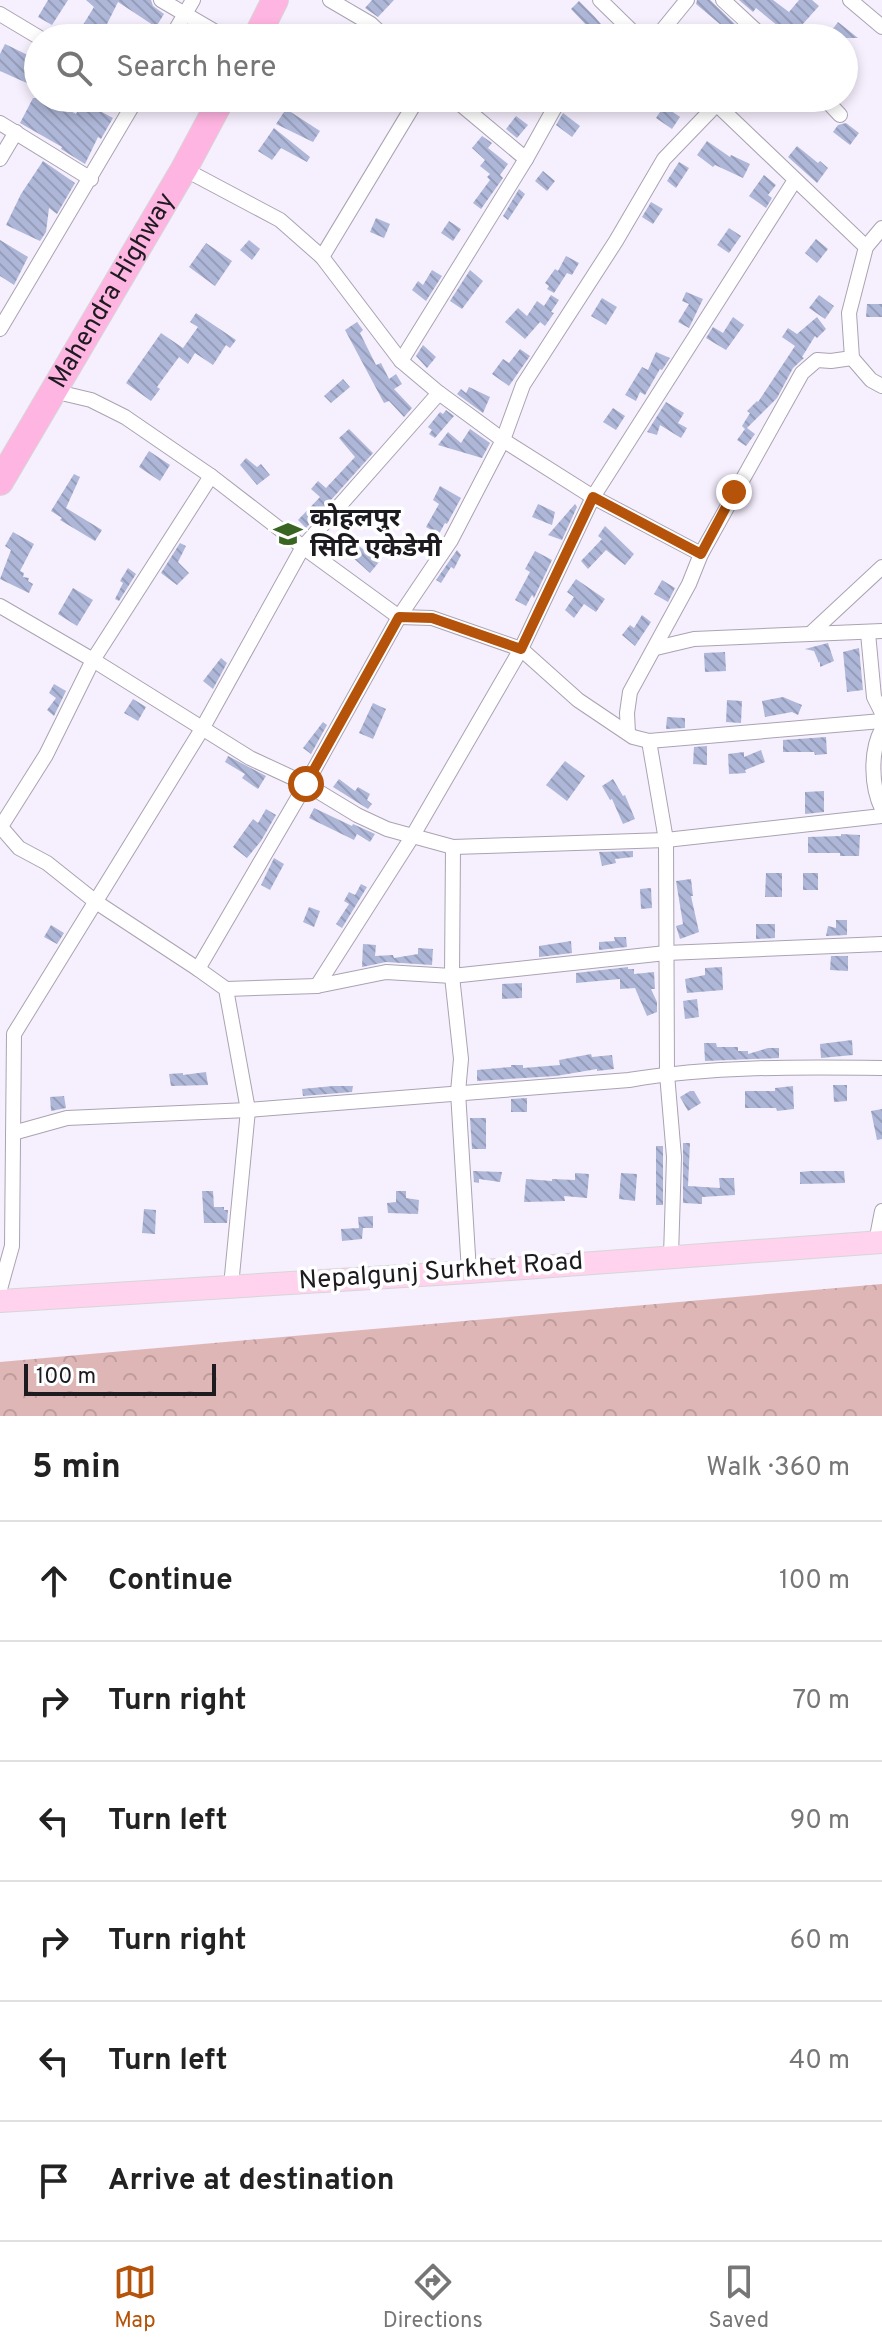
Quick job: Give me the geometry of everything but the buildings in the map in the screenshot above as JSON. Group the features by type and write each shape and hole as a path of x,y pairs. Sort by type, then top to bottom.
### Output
{"highway":[{"path":"263,24 275,0"},
{"name":"Mahendra Highway","path":"0,482 215,112"}],"main road":[{"name":"Nepalgunj Surkhet Road","path":"0,1301 469,1272 879,1242"}],"street":[{"path":"161,0 201,24"},
{"path":"180,24 193,0"},
{"path":"330,0 371,24"},
{"path":"600,0 615,24"},
{"path":"667,24 687,0"},
{"path":"723,0 749,24"},
{"path":"850,0 882,27"},
{"path":"0,14 24,28"},
{"path":"0,329 129,112"},
{"path":"322,257 410,112"},
{"path":"470,112 526,159"},
{"path":"401,361 552,112"},
{"path":"198,969 399,617 451,540 503,440 523,385 616,241 664,159 705,112"},
{"path":"725,112 866,247"},
{"path":"837,112 840,115"},
{"path":"0,123 91,179"},
{"path":"0,159 16,132"},
{"path":"184,169 280,220 322,257 401,361 439,393 503,440 593,497 701,554"},
{"path":"317,986 412,837 521,649 593,497 795,180"},
{"path":"882,228 866,247 849,313 852,358 871,380 882,386"},
{"path":"628,733 630,692 689,584 701,554 802,373 817,360 852,358"},
{"path":"53,391 91,400 125,417 211,476 399,617 432,618 521,649 578,700 633,737 649,741 882,721"},
{"path":"0,1289 12,1246 13,1133 7,1032 96,902 202,729 303,547 439,393"},
{"path":"211,476 93,660 46,755 0,827 19,848 47,863 96,902 226,989 317,986 386,972 452,976 666,953 882,944"},
{"path":"810,634 882,567"},
{"path":"0,606 250,758 306,784 357,815 387,829 453,847 666,840 882,816"},
{"path":"656,648 694,639 875,632 874,697 882,713"},
{"path":"882,729 874,757 877,799 882,809"},
{"path":"649,741 666,840 667,1074 674,1157 671,1256"},
{"path":"453,847 452,976 461,1059 458,1092 469,1272"},
{"path":"226,989 248,1110 231,1286"},
{"path":"13,1133 67,1118 248,1110 629,1080 728,1069 882,1068"},
{"path":"879,1242 882,1211"}],"green space":[{"path":"882,1284 882,1416 0,1416 0,1362"}],"place":[{"name":"कोहलपुर सिटि एकेडेमी","path":"288,534"}],"route":[{"path":"306,784 399,617 432,618 521,649 593,497 701,554 734,492"}]}
